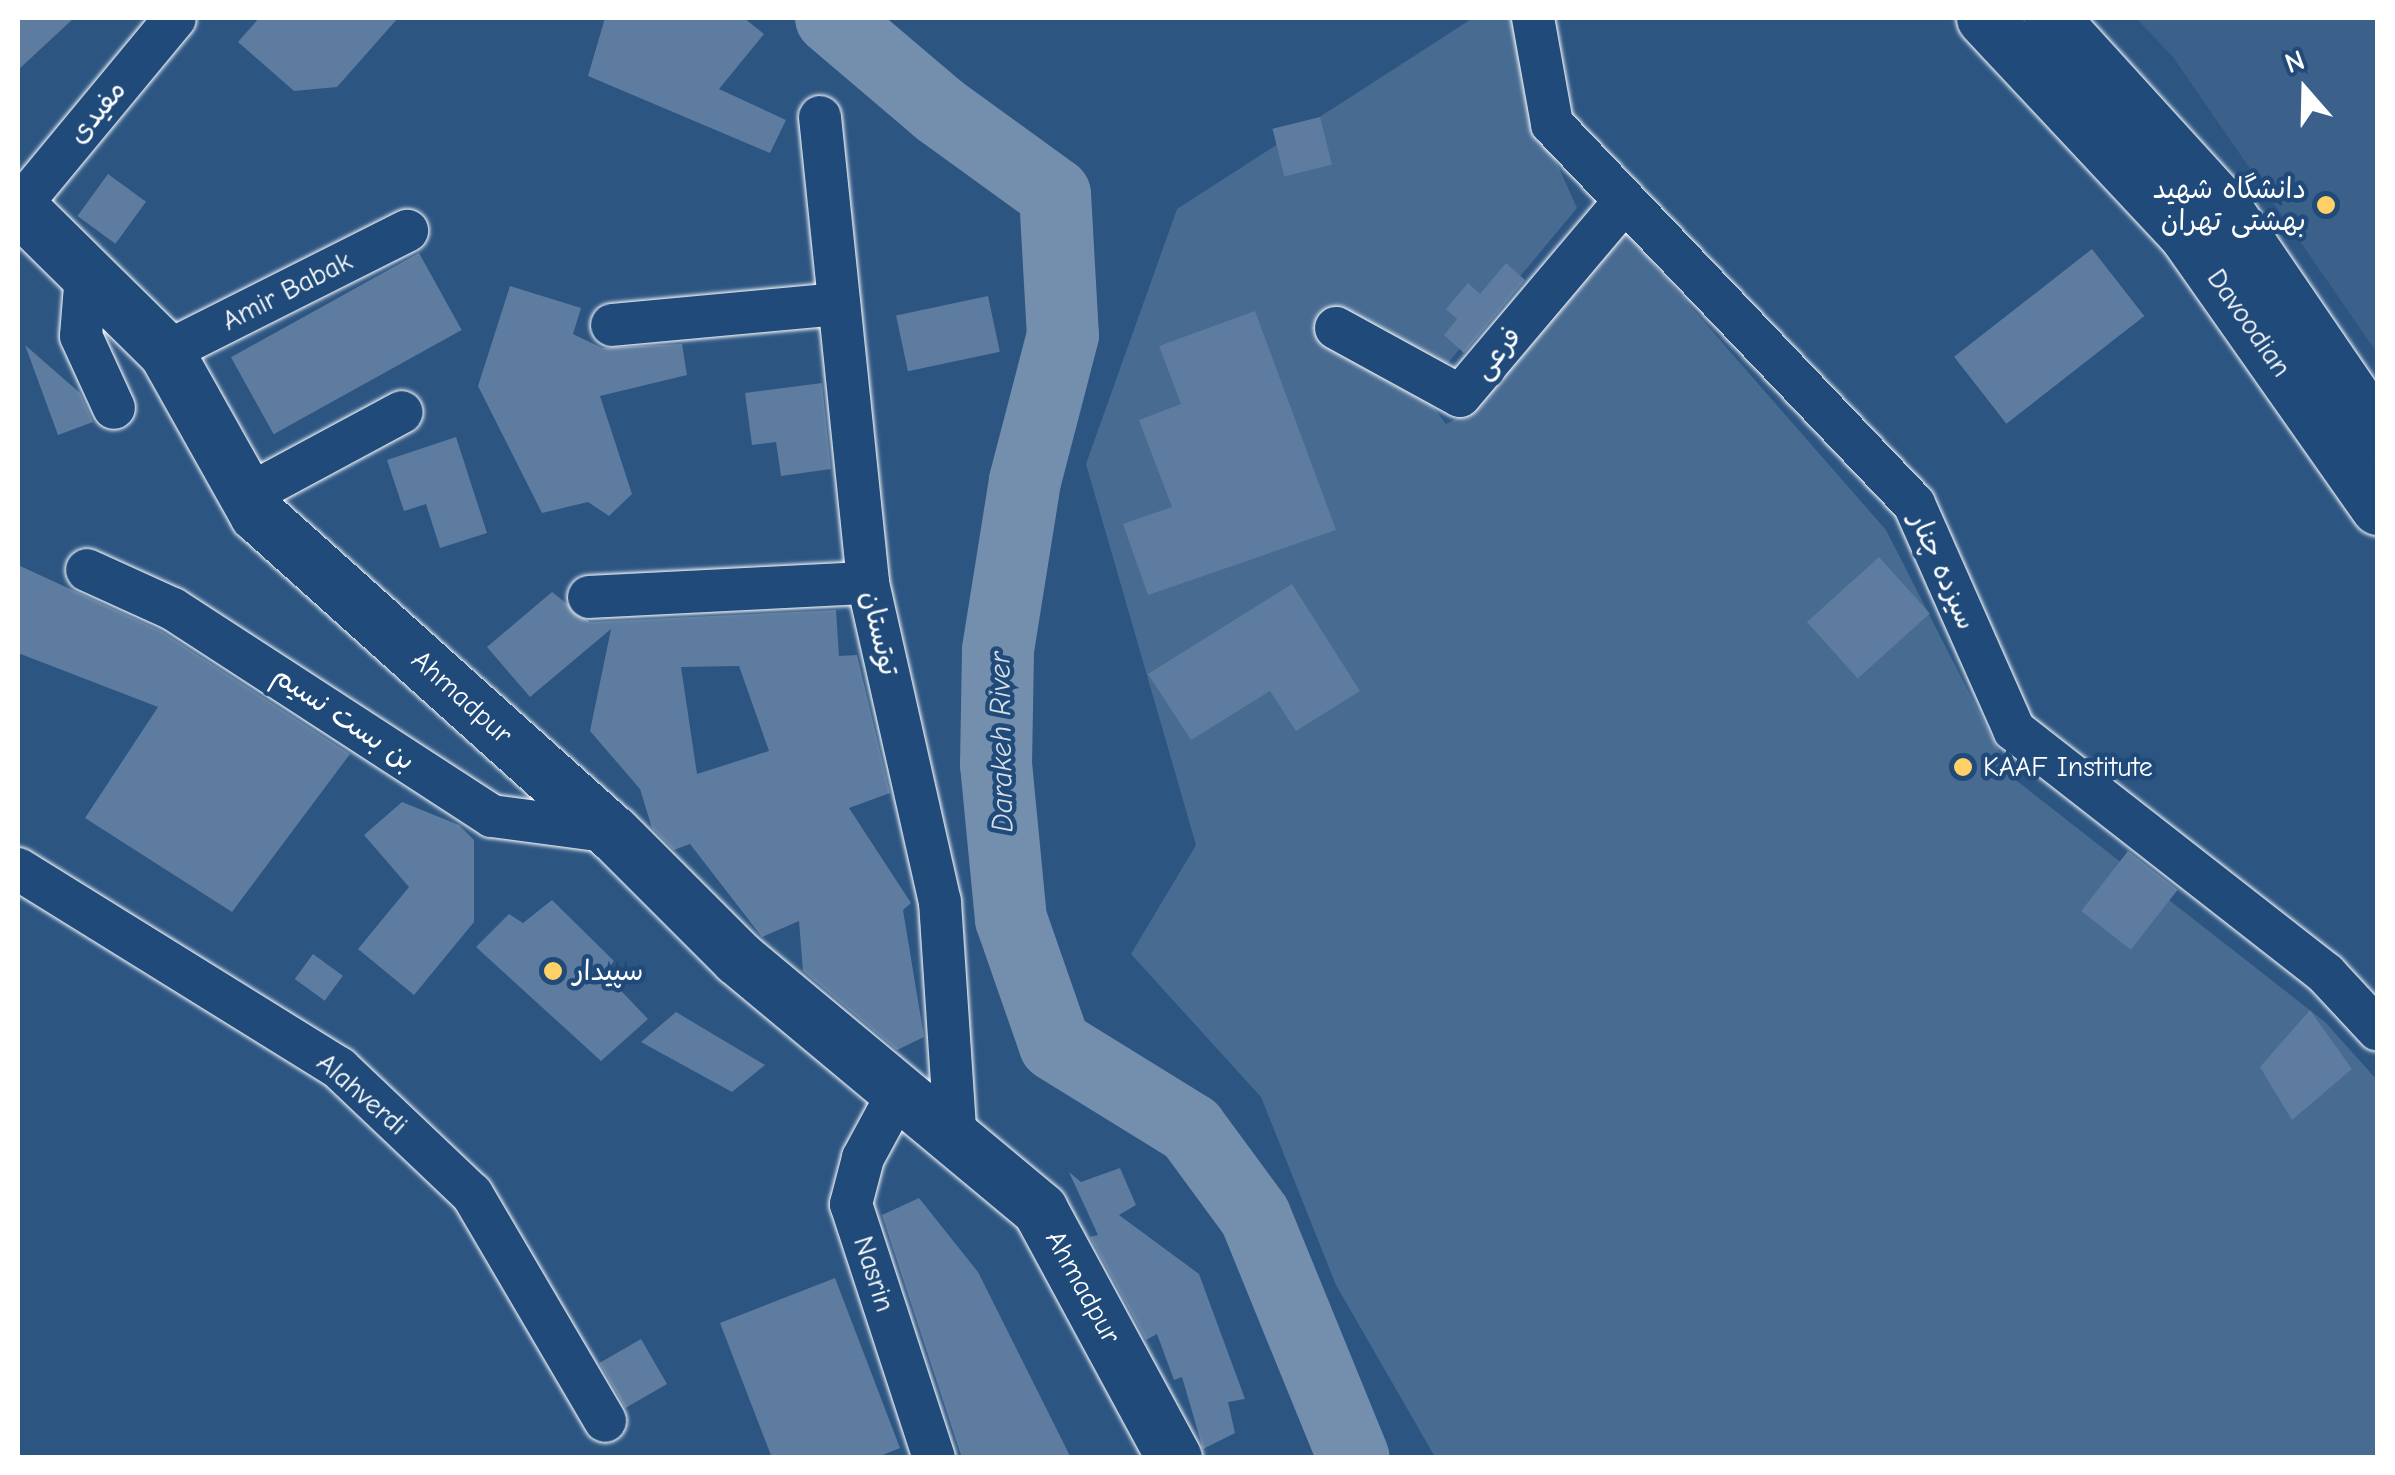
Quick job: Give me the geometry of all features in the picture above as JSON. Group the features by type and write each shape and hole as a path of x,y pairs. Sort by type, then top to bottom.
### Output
{"street":[{"name":"مفیدی","path":"18,207 175,18"},
{"name":"سیزده چنار","path":"1533,18 1552,124 1914,504 2014,730 2326,974 2378,1030"},
{"name":"Davoodian","path":"1984,18 2186,234 2378,507"},
{"name":"Davoodian","path":"2051,18 2224,207 2378,434"},
{"name":"توتستان","path":"820,117 868,583 940,902 956,1146"},
{"name":"فرعی","path":"1336,328 1460,396 1624,202"},
{"name":"Ahmadpur","path":"18,207 166,352 244,496 612,832 738,958 956,1146 1040,1210 1174,1458"},
{"name":"Amir Babak","path":"166,352 408,231"},
{"path":"86,274 81,336 114,408"},
{"path":"612,325 839,304"},
{"path":"244,496 402,412"},
{"name":"بن بست نسیم","path":"87,570 173,608 492,816 612,832"},
{"path":"589,597 868,583"},
{"name":"Alahverdi","path":"18,869 352,1081 472,1194 605,1421"},
{"name":"Nasrin","path":"898,1095 862,1158 851,1204 934,1458"},
{"name":"Ahmadpur","path":"956,1146 1012,1230 1132,1458"}],"shaded area":[{"path":"1473,18 1514,18 1533,110 1577,208 1448,363 1431,404 1446,424 1463,415 1623,229 1886,530 2012,777 2325,1022 2377,1080 2377,1457 1435,1457 1336,1285 1261,1097 1131,954 1196,845 1086,464 1177,209"},
{"name":"دانشگاه شهید بهشتی تهران","path":"2136,18 2377,18 2377,353 2173,57"}],"building":[{"path":"18,18 74,18 18,70"},
{"path":"259,18 398,18 337,87 294,91 238,42"},
{"path":"605,18 744,18 764,34 719,89 786,120 770,153 588,76"},
{"path":"1320,117 1332,165 1284,176 1272,129"},
{"path":"108,174 146,202 115,244 77,216"},
{"path":"2092,249 2144,316 2006,424 1954,357"},
{"path":"419,253 462,330 274,434 231,357"},
{"path":"1506,263 1525,280 1464,353 1444,335 1457,319 1446,309 1468,283 1480,294"},
{"path":"510,286 581,308 573,334 602,348 682,344 687,375 600,396 632,494 609,516 588,502 542,513 478,386"},
{"path":"988,296 1000,352 908,371 896,316"},
{"path":"1255,311 1336,530 1148,595 1123,524 1172,507 1139,420 1181,404 1159,346"},
{"path":"25,345 80,393 93,422 58,435"},
{"path":"822,383 831,469 781,476 776,442 752,445 745,393"},
{"path":"456,437 487,533 440,548 426,504 404,511 387,460"},
{"path":"1879,557 1930,613 1858,678 1807,622"},
{"path":"18,565 161,631 350,754 232,912 85,818 158,707 18,653"},
{"path":"1292,584 1360,691 1296,731 1270,691 1191,740 1148,674"},
{"path":"552,592 590,622 836,610 839,656 857,655 890,793 849,808 911,903 903,910 924,1037 897,1050 803,971 799,921 762,937 690,844 674,850 652,828 640,789 590,731 611,629 530,697 487,647","holes":["739,666 769,751 697,774 681,667"]},
{"path":"402,802 459,825 474,840 474,922 414,995 358,949 409,887 364,835"},
{"path":"2128,851 2178,890 2131,950 2081,911"},
{"name":"سپیدار","path":"552,900 614,961 604,973 648,1019 601,1061 476,947 509,914 523,923"},
{"path":"313,954 343,976 325,1001 295,979"},
{"path":"2310,1010 2352,1069 2292,1120 2260,1067"},
{"path":"676,1012 765,1065 732,1092 641,1042"},
{"path":"1120,1168 1136,1205 1119,1215 1199,1274 1245,1399 1228,1402 1235,1433 1203,1449 1182,1377 1174,1380 1157,1334 1146,1340 1090,1237 1098,1235 1069,1172 1081,1182"},
{"path":"919,1198 978,1272 1071,1458 962,1458 882,1215"},
{"path":"835,1278 900,1448 875,1458 772,1458 720,1323"},
{"path":"641,1339 667,1384 625,1408 599,1363"}],"waterway":[{"name":"Darakeh River","path":"831,18 939,110 1055,194 1063,335 1025,481 998,650 996,764 1011,919 1055,1045 1191,1129 1255,1216 1354,1458"}],"place":[{"name":"دانشگاه شهید بهشتی تهران","path":"2326,205"},
{"name":"KAAF Institute","path":"1963,767"},
{"name":"سپیدار","path":"553,971"}]}
